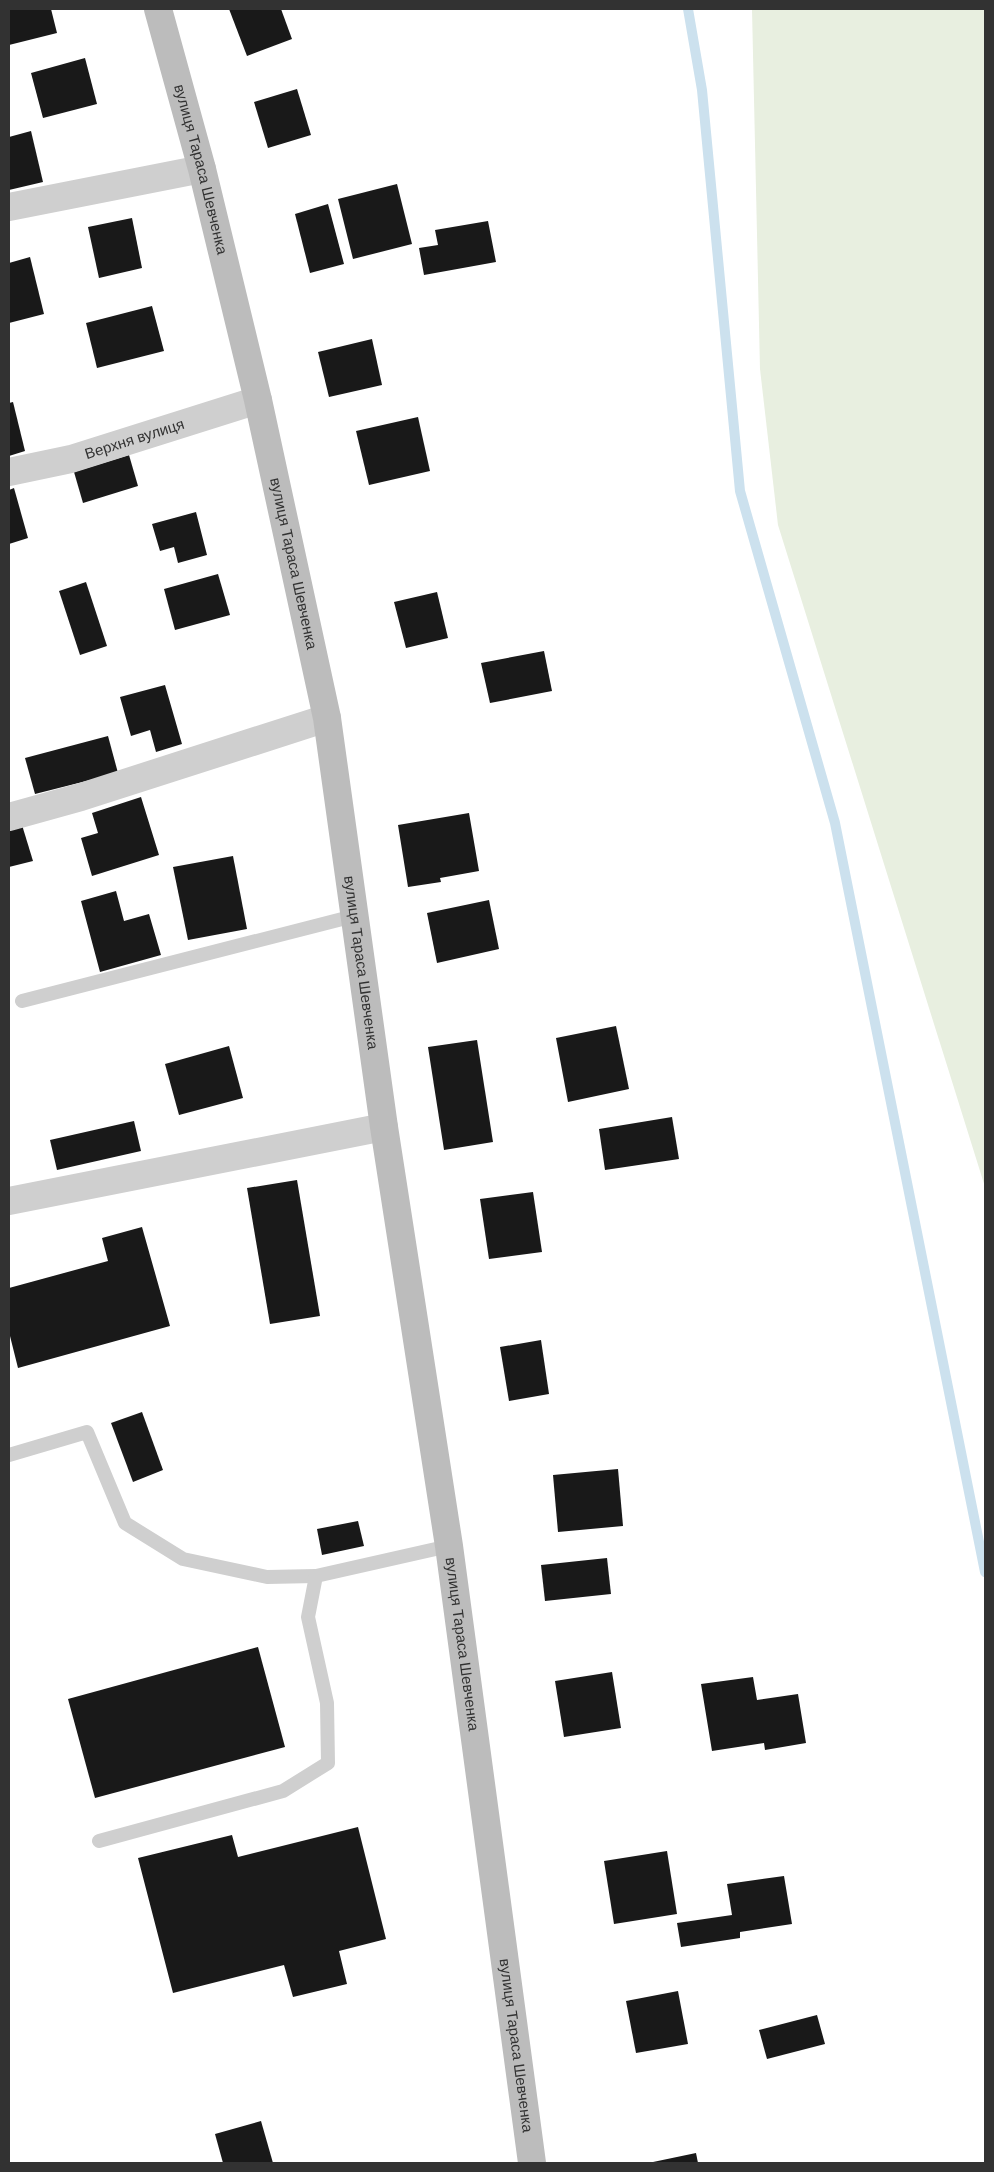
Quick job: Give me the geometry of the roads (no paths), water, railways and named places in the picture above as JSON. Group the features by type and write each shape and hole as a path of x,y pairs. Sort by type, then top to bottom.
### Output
{"street":[{"name":"вулиця Тараса Шевченка","path":"158,9 202,169 258,400 327,718 384,1127 449,1546 532,2163"},
{"path":"9,207 202,169"},
{"name":"Верхня вулиця","path":"9,472 71,459 258,400"},
{"path":"9,817 80,797 327,718"},
{"path":"9,1201 384,1127"}],"lane":[{"path":"22,1002 354,916"},
{"path":"9,1455 87,1432 125,1523 183,1559 267,1577 316,1576 449,1546"},
{"path":"99,1841 283,1791 328,1763 327,1703 308,1617 316,1576"}],"waterway":[{"path":"688,9 702,90 740,491 835,823 985,1572"}]}
